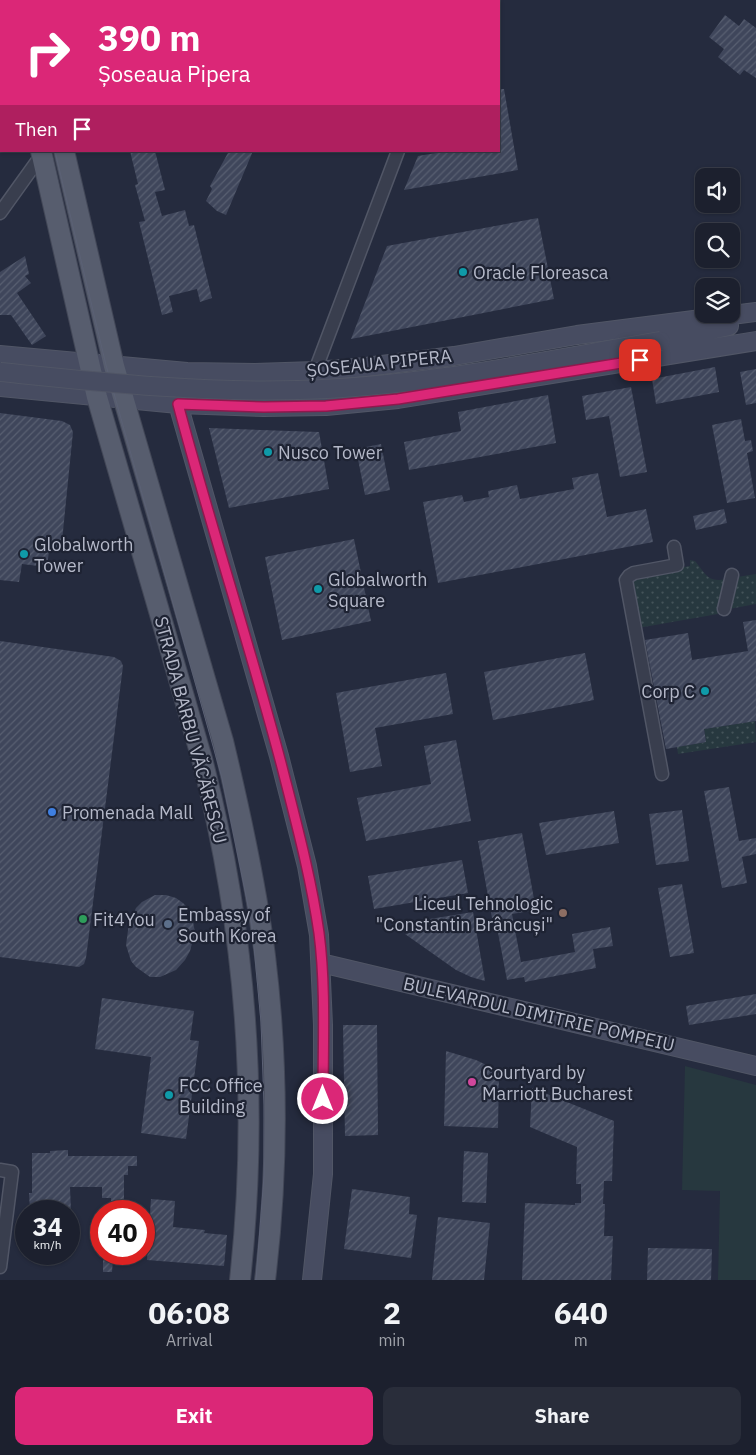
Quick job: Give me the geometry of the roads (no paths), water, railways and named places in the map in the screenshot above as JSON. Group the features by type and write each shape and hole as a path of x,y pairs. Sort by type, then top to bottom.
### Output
{"main road":[{"name":"STRADA BARBU VĂCĂRESCU","path":"64,152 114,366 223,741 238,805 259,915 265,957 270,1024 274,1135 273,1192 265,1280"},
{"name":"STRADA BARBU VĂCĂRESCU","path":"43,153 98,396 202,760 221,845 236,930 244,1003 249,1141 247,1210 240,1280"},
{"name":"ȘOSEAUA PIPERA","path":"0,355 187,372 255,373 315,371 454,356 577,335 756,312"},
{"path":"0,372 170,388 242,391 364,386 441,377 661,341 756,320"},
{"path":"661,341 756,332"},
{"name":"ȘOSEAUA PIPERA","path":"0,387 178,404 296,407 398,399 756,341"},
{"path":"178,404 292,806 310,881 319,935 323,1025 323,1174 312,1280"},
{"name":"BULEVARDUL DIMITRIE POMPEIU","path":"321,962 756,1066"}],"street":[{"path":"315,371 398,152"},
{"path":"0,213 43,153"},
{"path":"662,774 626,580 634,573 677,565 674,548"},
{"path":"724,609 732,575"},
{"path":"0,1170 12,1172 0,1267"}],"tram line":[{"path":"55,152 106,365 222,778 252,925 261,1022 264,1105 264,1176 256,1280"}],"place":[{"name":"Oracle Floreasca","path":"463,272"},
{"name":"Nusco Tower","path":"268,452"},
{"name":"Globalworth Tower","path":"24,554"},
{"name":"Globalworth Square","path":"318,589"},
{"name":"Corp C","path":"705,691"},
{"name":"Promenada Mall","path":"52,812"},
{"name":"Liceul Tehnologic \"Constantin Brâncuși\"","path":"563,913"},
{"name":"Fit4You","path":"83,919"},
{"name":"Embassy of South Korea","path":"168,924"},
{"name":"Courtyard by Marriott Bucharest","path":"472,1082"},
{"name":"FCC Office Building","path":"169,1095"}]}
